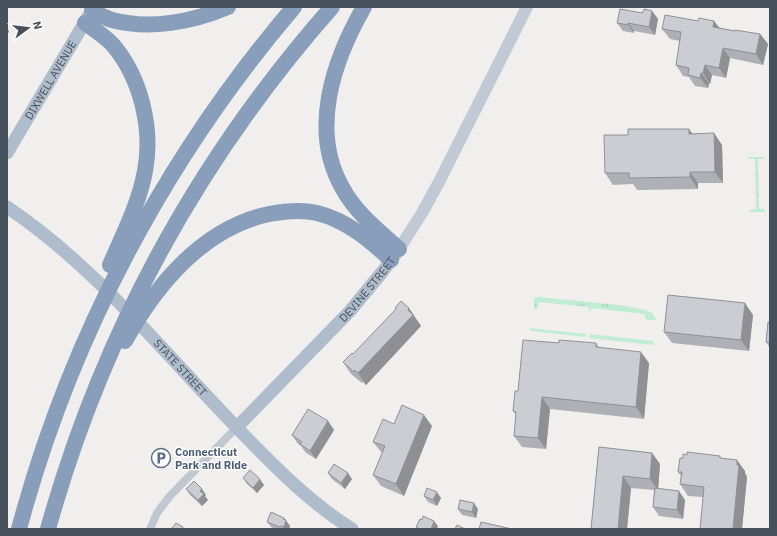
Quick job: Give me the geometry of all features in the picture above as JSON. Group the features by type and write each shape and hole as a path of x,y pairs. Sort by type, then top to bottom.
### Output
{"highway":[{"path":"90,13 111,20 157,24 198,18 228,7"},
{"path":"112,272 160,193 201,130 248,64 294,7"},
{"path":"48,529 73,448 100,378 113,364 124,334 141,302 159,251 177,219 224,147 284,64 332,7"},
{"path":"364,7 344,46 333,80 327,111 327,144 336,175 347,195 395,254"},
{"path":"19,529 44,449 74,368 74,353 77,341 97,306 112,272 142,185 147,162 146,127 141,99 135,83 118,52 90,13"},
{"path":"141,302 204,246 238,224 257,217 277,213 294,211 311,212 333,219 348,226 366,239 395,254"}],"main road":[{"name":"DEVINE STREET","path":"236,428 350,310 395,254 422,213 439,182 527,7"},
{"name":"DIXWELL AVENUE","path":"7,153 90,13"},
{"name":"STATE STREET","path":"7,207 50,239 93,277 236,428 297,487 323,509 352,529"}],"street":[{"name":"DEVINE STREET","path":"150,529 157,513 169,496 236,428"}],"green space":[{"path":"765,157 764,159 758,159 759,209 764,209 765,212 749,212 750,210 756,209 755,159 748,158"},
{"path":"539,297 618,305 646,310 653,314 656,320 647,320 645,318 645,314 591,308 589,315 589,307 539,302 537,309 534,309 534,298"},
{"path":"529,328 586,334 585,337 532,331"},
{"path":"589,334 654,341 653,345 589,338"}],"building":[{"path":"620,9 642,13 644,9 652,11 649,27 628,23 628,25 617,23"},
{"path":"665,15 698,21 699,18 714,21 713,27 760,34 756,54 723,48 719,68 705,65 700,78 688,75 689,68 676,65 681,32 662,29"},
{"path":"628,129 689,129 689,134 714,133 715,172 690,172 690,177 629,178 629,173 605,173 604,135 628,135"},
{"path":"668,295 745,303 741,340 664,332"},
{"path":"401,301 409,308 408,310 413,315 358,373 355,370 354,372 343,362 352,353 353,354 396,309 395,308"},
{"path":"768,322 770,322 770,342 766,342"},
{"path":"523,340 559,343 559,340 596,343 596,347 641,352 636,407 542,397 538,438 514,436 516,412 513,411 515,391 518,391"},
{"path":"402,405 424,415 396,484 373,475 385,446 373,442 383,419 394,424"},
{"path":"308,409 328,421 310,451 300,444 302,442 292,435"},
{"path":"599,447 652,453 650,479 623,476 618,529 591,529"},
{"path":"687,452 720,456 720,458 737,460 737,465 739,465 733,529 700,529 704,487 680,484 682,472 678,472 680,458 683,458 683,454 687,455"},
{"path":"334,464 348,473 341,483 328,473"},
{"path":"250,470 260,479 253,488 243,478"},
{"path":"194,481 202,489 200,491 204,494 198,500 186,489"},
{"path":"427,488 437,492 433,500 424,496"},
{"path":"655,488 679,491 677,510 653,507"},
{"path":"460,500 474,503 472,512 458,509"},
{"path":"271,512 286,520 284,527 267,522"},
{"path":"423,516 434,521 431,529 420,529 416,527 420,519 422,520"},
{"path":"481,522 512,529 479,529"},
{"path":"176,523 183,527 182,529 171,529"},
{"path":"457,525 465,529 455,529"}],"place":[{"name":"Connecticut Park and Ride","path":"161,458"}]}
